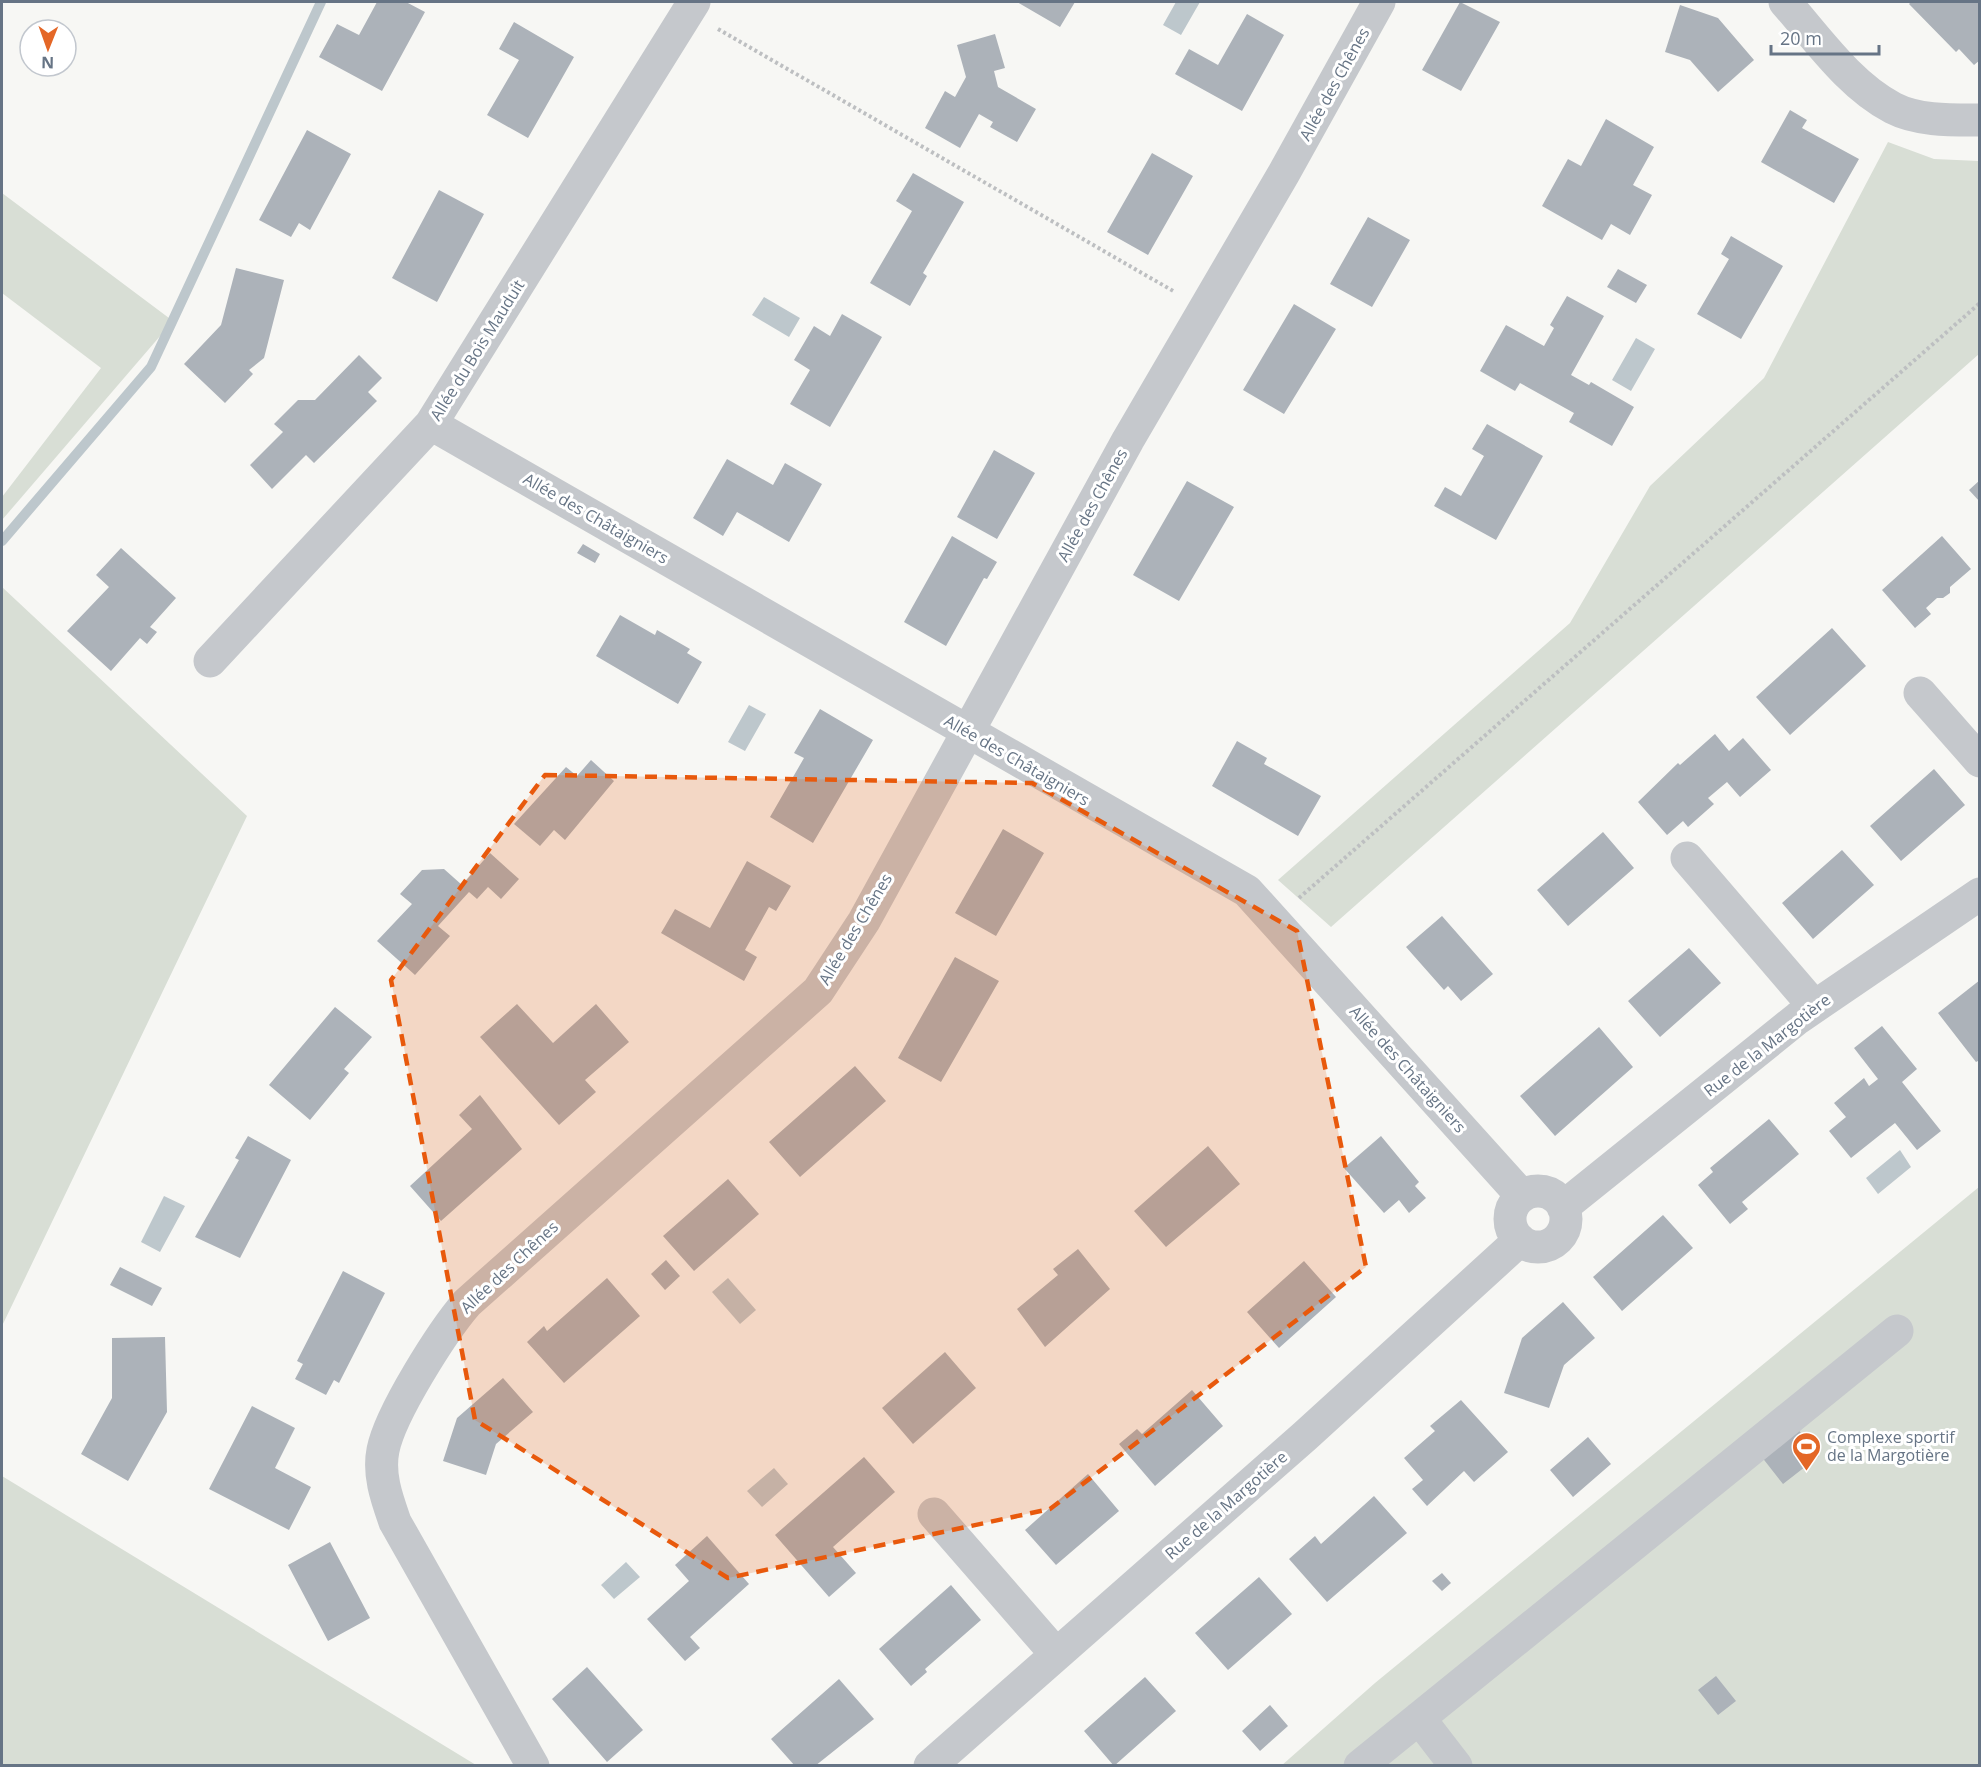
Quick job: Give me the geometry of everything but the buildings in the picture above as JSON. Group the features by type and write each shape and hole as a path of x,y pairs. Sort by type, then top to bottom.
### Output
{"street":[{"name":"Allée des Chênes","path":"532,1766 395,1522 382,1484 383,1450 395,1419 446,1328 467,1303 818,991 864,921 967,731 1379,2"},
{"path":"1785,2 1849,75 1894,109 1935,120 1980,120"},
{"name":"Allée du Bois Mauduit","path":"210,661 431,424 691,7"},
{"name":"Allée des Châtaigniers","path":"431,424 1247,891 1522,1196"},
{"path":"1920,693 1980,761"},
{"path":"1687,858 1814,1006"},
{"name":"Rue de la Margotière","path":"1563,1207 1814,1006 1980,894"},
{"path":"1535,1191 1544,1191 1553,1195 1563,1207 1566,1218 1565,1227 1554,1242 1536,1247 1520,1240 1514,1233 1510,1215 1513,1206 1522,1196 1535,1191"},
{"name":"Rue de la Margotière","path":"930,1766 1305,1436 1520,1240"},
{"path":"1360,1766 1897,1331"},
{"path":"934,1514 1056,1654"},
{"path":"1419,1718 1456,1766"}],"path":[{"path":"691,7 1204,309"},
{"path":"1274,920 1980,303"}],"highlighted area":[{"path":"545,775 1032,783 1297,931 1366,1267 1050,1509 728,1578 475,1420 391,980"}],"shaded area":[{"path":"1176,2 1200,2 1181,35 1163,25"},
{"path":"1888,142 1934,159 1979,161 1979,354 1331,927 1278,880 1570,623 1650,486 1764,378"},
{"path":"2,193 173,321 2,520 2,497 101,368 2,293"},
{"path":"764,297 800,318 789,337 752,315"},
{"path":"1636,338 1655,349 1631,391 1612,380"},
{"path":"2,587 247,816 2,1326"},
{"path":"749,705 766,714 745,751 728,742"},
{"path":"1900,1150 1911,1167 1878,1194 1866,1178"},
{"name":"Complexe sportif de la Margotière","path":"1979,1187 1979,1765 1281,1766 1375,1683"},
{"path":"164,1196 185,1206 160,1252 141,1242"},
{"path":"728,1278 756,1310 740,1324 712,1292"},
{"path":"774,1468 788,1484 762,1507 747,1491"},
{"path":"2,1476 476,1765 2,1765"},
{"path":"626,1562 640,1577 614,1599 601,1585"}],"waterway":[{"path":"2,541 151,367 321,2"}],"place":[{"name":"Complexe sportif de la Margotière","path":"1806,1472"}]}
